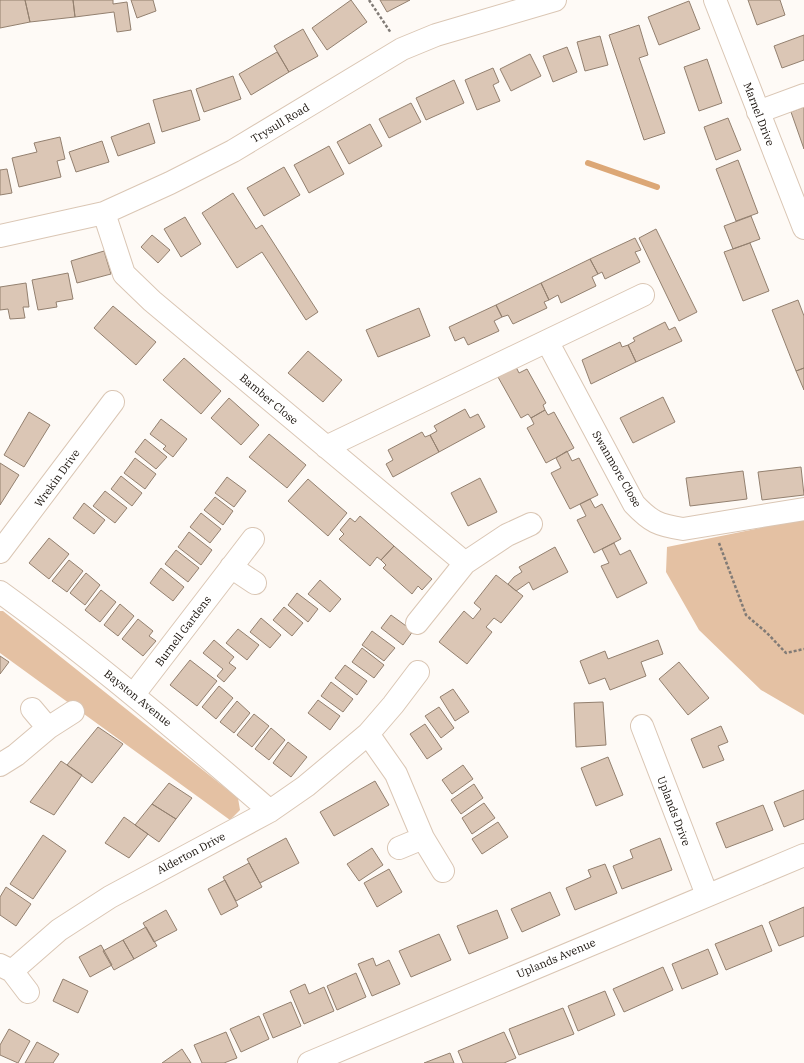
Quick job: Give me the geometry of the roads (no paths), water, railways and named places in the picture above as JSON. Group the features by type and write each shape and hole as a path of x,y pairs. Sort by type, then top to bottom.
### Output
{"street":[{"name":"Trysull Road","path":"0,236 104,213 170,183 233,151 402,49 436,35 555,0"},
{"name":"Marnel Drive","path":"715,0 804,228"},
{"path":"758,112 804,95"},
{"name":"Bamber Close","path":"104,213 124,274 152,301 465,563"},
{"path":"326,447 643,295"},
{"name":"Swanmore Close","path":"547,341 634,504 648,519 664,526 683,529 713,526 804,510"},
{"name":"Wrekin Drive","path":"0,552 113,402"},
{"path":"417,623 465,563 508,535 531,524"},
{"name":"Burnell Gardens","path":"134,694 253,539"},
{"path":"231,567 255,583"},
{"name":"Bayston Avenue","path":"0,592 56,632 134,694 270,811"},
{"name":"Alderton Drive","path":"28,992 6,968 59,930 110,897 270,811 306,786 368,734 393,706 418,672"},
{"path":"32,709 48,728"},
{"path":"0,765 16,755 48,728 73,712"},
{"name":"Uplands Drive","path":"642,726 707,895"},
{"path":"368,734 396,774 423,838 443,871"},
{"path":"399,848 423,838"},
{"name":"Uplands Avenue","path":"309,1063 804,855"}],"waterway":[{"path":"588,163 657,187"}]}
